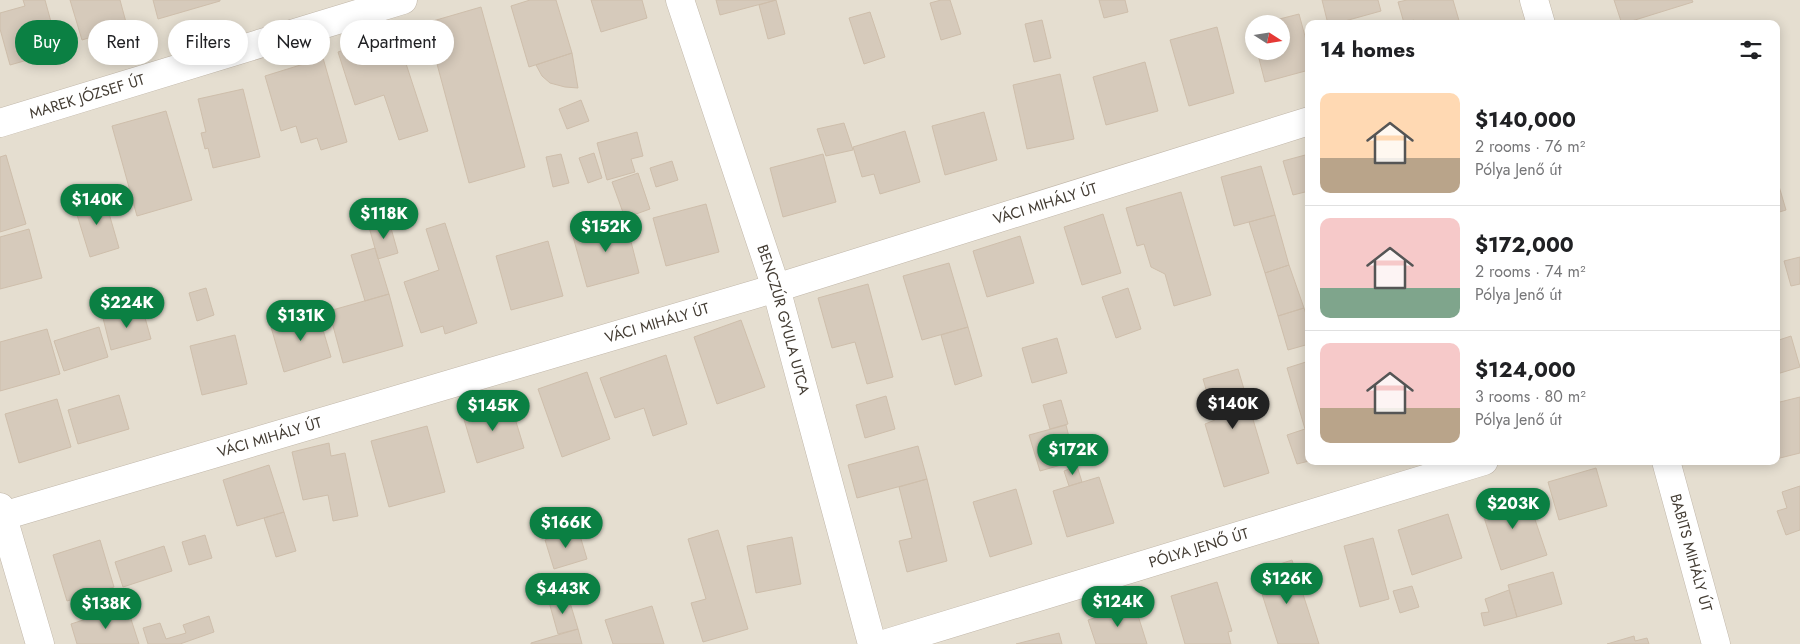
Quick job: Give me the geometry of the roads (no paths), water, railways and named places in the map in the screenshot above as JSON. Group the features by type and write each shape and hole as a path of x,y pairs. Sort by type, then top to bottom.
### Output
{"street":[{"name":"MAREK JÓZSEF ÚT","path":"0,123 403,0"},
{"name":"BENCZÚR GYULA UTCA","path":"680,0 776,288 872,644"},
{"path":"1534,0 1540,20"},
{"name":"VÁCI MIHÁLY ÚT","path":"1,511 776,288 1305,122"},
{"name":"PÓLYA JENŐ ÚT","path":"884,644 1471,465"},
{"name":"BABITS MIHÁLY ÚT","path":"1667,465 1716,644"},
{"path":"1,511 40,644"}]}
